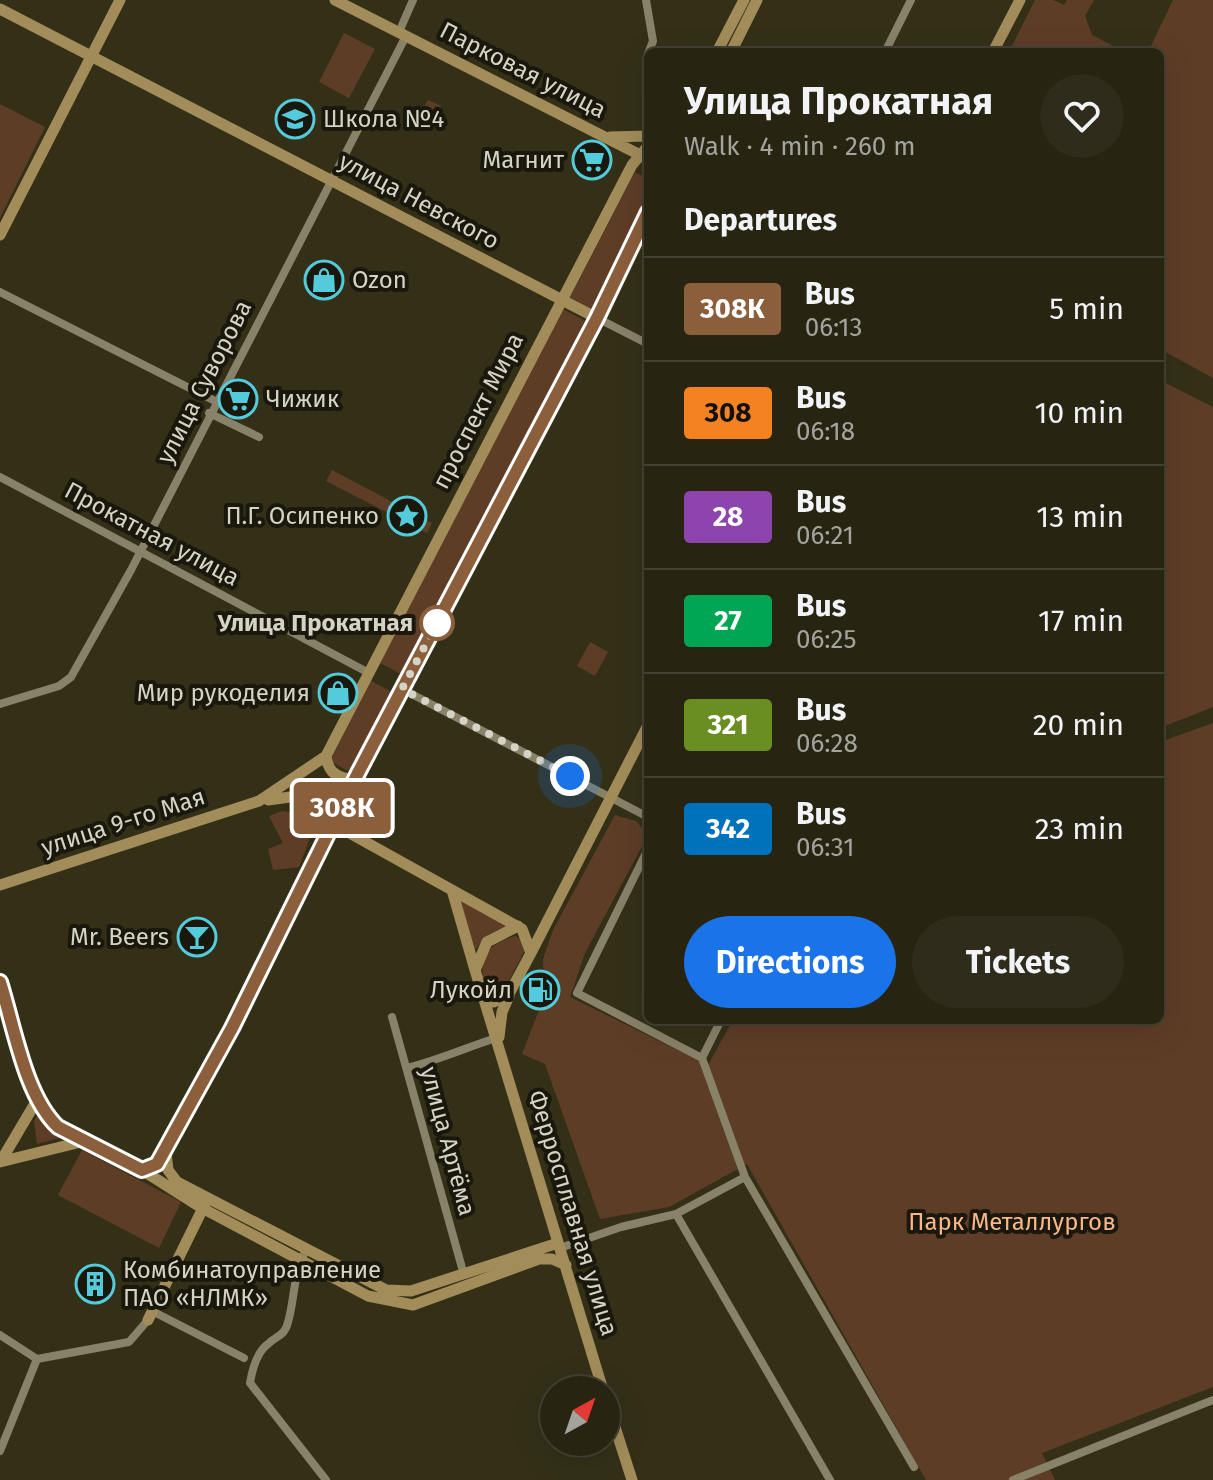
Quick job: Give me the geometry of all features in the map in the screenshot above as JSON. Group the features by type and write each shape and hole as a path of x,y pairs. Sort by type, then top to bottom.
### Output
{"main road":[{"path":"0,235 120,0"},
{"name":"Парковая улица","path":"335,0 605,137 644,152"},
{"path":"719,48 744,0"},
{"path":"733,48 757,0"},
{"path":"995,48 1020,0"},
{"name":"улица Невского","path":"0,9 597,318"},
{"path":"605,137 644,136"},
{"name":"проспект Мира","path":"259,801 326,756 560,299 644,156"},
{"path":"142,1170 157,1164 166,1153 325,844 340,825 355,779 597,318 644,221"},
{"path":"498,1044 500,1021 509,994 644,733"},
{"path":"326,756 328,767 335,775 355,779"},
{"path":"259,801 305,795 355,779"},
{"path":"281,789 305,795 340,825 520,928 531,953"},
{"name":"улица 9-го Мая","path":"0,885 259,801"},
{"path":"317,804 325,822 325,844"},
{"path":"452,890 475,970"},
{"path":"475,970 487,942 546,921"},
{"name":"Ферросплавная улица","path":"475,970 599,1376"},
{"path":"0,982 37,1100 58,1127 303,1255 386,1290 411,1291 559,1245"},
{"path":"483,998 494,1002 509,994"},
{"path":"1,1161 37,1100"},
{"path":"1,1161 85,1141"},
{"path":"166,1153 168,1170 177,1182 205,1204"},
{"path":"142,1170 177,1182"},
{"path":"150,1316 205,1204"},
{"path":"303,1255 368,1296 413,1305 539,1259 552,1259 566,1265"},
{"path":"620,1443 632,1480"}],"street":[{"name":"улица Суворова","path":"0,704 59,686 71,677 142,550 215,401 331,180 402,34 413,0"},
{"path":"646,0 653,41 650,48"},
{"path":"887,48 911,0"},
{"path":"0,292 215,401"},
{"name":"улица Невского","path":"597,318 644,342"},
{"path":"209,413 259,437"},
{"name":"Прокатная улица","path":"0,477 369,673"},
{"path":"402,689 644,815"},
{"path":"644,857 577,993 702,1058 745,1177 914,1467"},
{"name":"улица Артёма","path":"392,1017 464,1275"},
{"path":"702,1058 719,1024"},
{"path":"407,1068 449,1057 460,1050 498,1044"},
{"path":"559,1245 676,1214 745,1177"},
{"path":"676,1214 830,1480"},
{"path":"303,1255 289,1322 281,1337 267,1344 253,1368 250,1383 326,1480"},
{"path":"0,1335 37,1359 129,1342 150,1316 244,1358"},
{"path":"0,1451 37,1359"},
{"path":"1013,1480 1213,1400"}],"green space":[{"path":"1035,0 1053,0 1064,5 1067,0 1094,0 1085,16 1092,35 1117,48 1011,48"},
{"path":"1173,0 1213,0 1213,378 1164,351 1164,48 1150,48"},
{"path":"344,33 375,49 349,98 319,82"},
{"path":"428,100 441,106 428,131 415,124"},
{"path":"0,104 45,127 0,218"},
{"path":"635,172 644,177 644,210 592,309 570,297"},
{"path":"563,309 585,321 401,674 380,663"},
{"path":"1164,382 1213,407 1213,707 1164,726"},
{"path":"332,470 432,523 427,533 326,481"},
{"path":"590,642 608,652 595,676 577,666"},
{"path":"371,681 392,692 350,772 330,761"},
{"name":"Парк Металлургов","path":"1213,723 1213,1387 1042,1453 1055,1480 926,1480 747,1164 669,1207 600,1219 545,1064 522,1054 544,997 543,959 553,930 615,815 636,821 644,830 644,842 585,953 570,997 708,1065 731,1024 1164,1024 1164,741"},
{"path":"282,811 304,815 312,832 299,867 273,870 268,849 283,843 269,816"},
{"path":"461,902 509,925 489,934 474,951"},
{"path":"515,936 521,939 525,950 501,995 486,992 483,972 485,956 495,945"},
{"path":"39,1113 50,1128 63,1137 37,1144 34,1121"},
{"path":"82,1150 181,1202 159,1248 58,1195"}],"bus line":[{"name":"308К","path":"0,982 37,1100 48,1118 58,1127 142,1170 157,1164 166,1153 232,1028 358,773 597,318 644,220"}],"place":[{"name":"Школа №4","path":"295,119"},
{"name":"Магнит","path":"592,160"},
{"name":"Ozon","path":"324,280"},
{"name":"Чижик","path":"238,399"},
{"name":"П.Г. Осипенко","path":"407,516"},
{"name":"Улица Прокатная","path":"437,623"},
{"name":"Мир рукоделия","path":"338,693"},
{"name":"Mr. Beers","path":"197,937"},
{"name":"Лукойл","path":"540,990"},
{"name":"Комбинатоуправление ПАО «НЛМК»","path":"95,1284"}],"route":[{"path":"437,623 402,689 570,776"}]}
